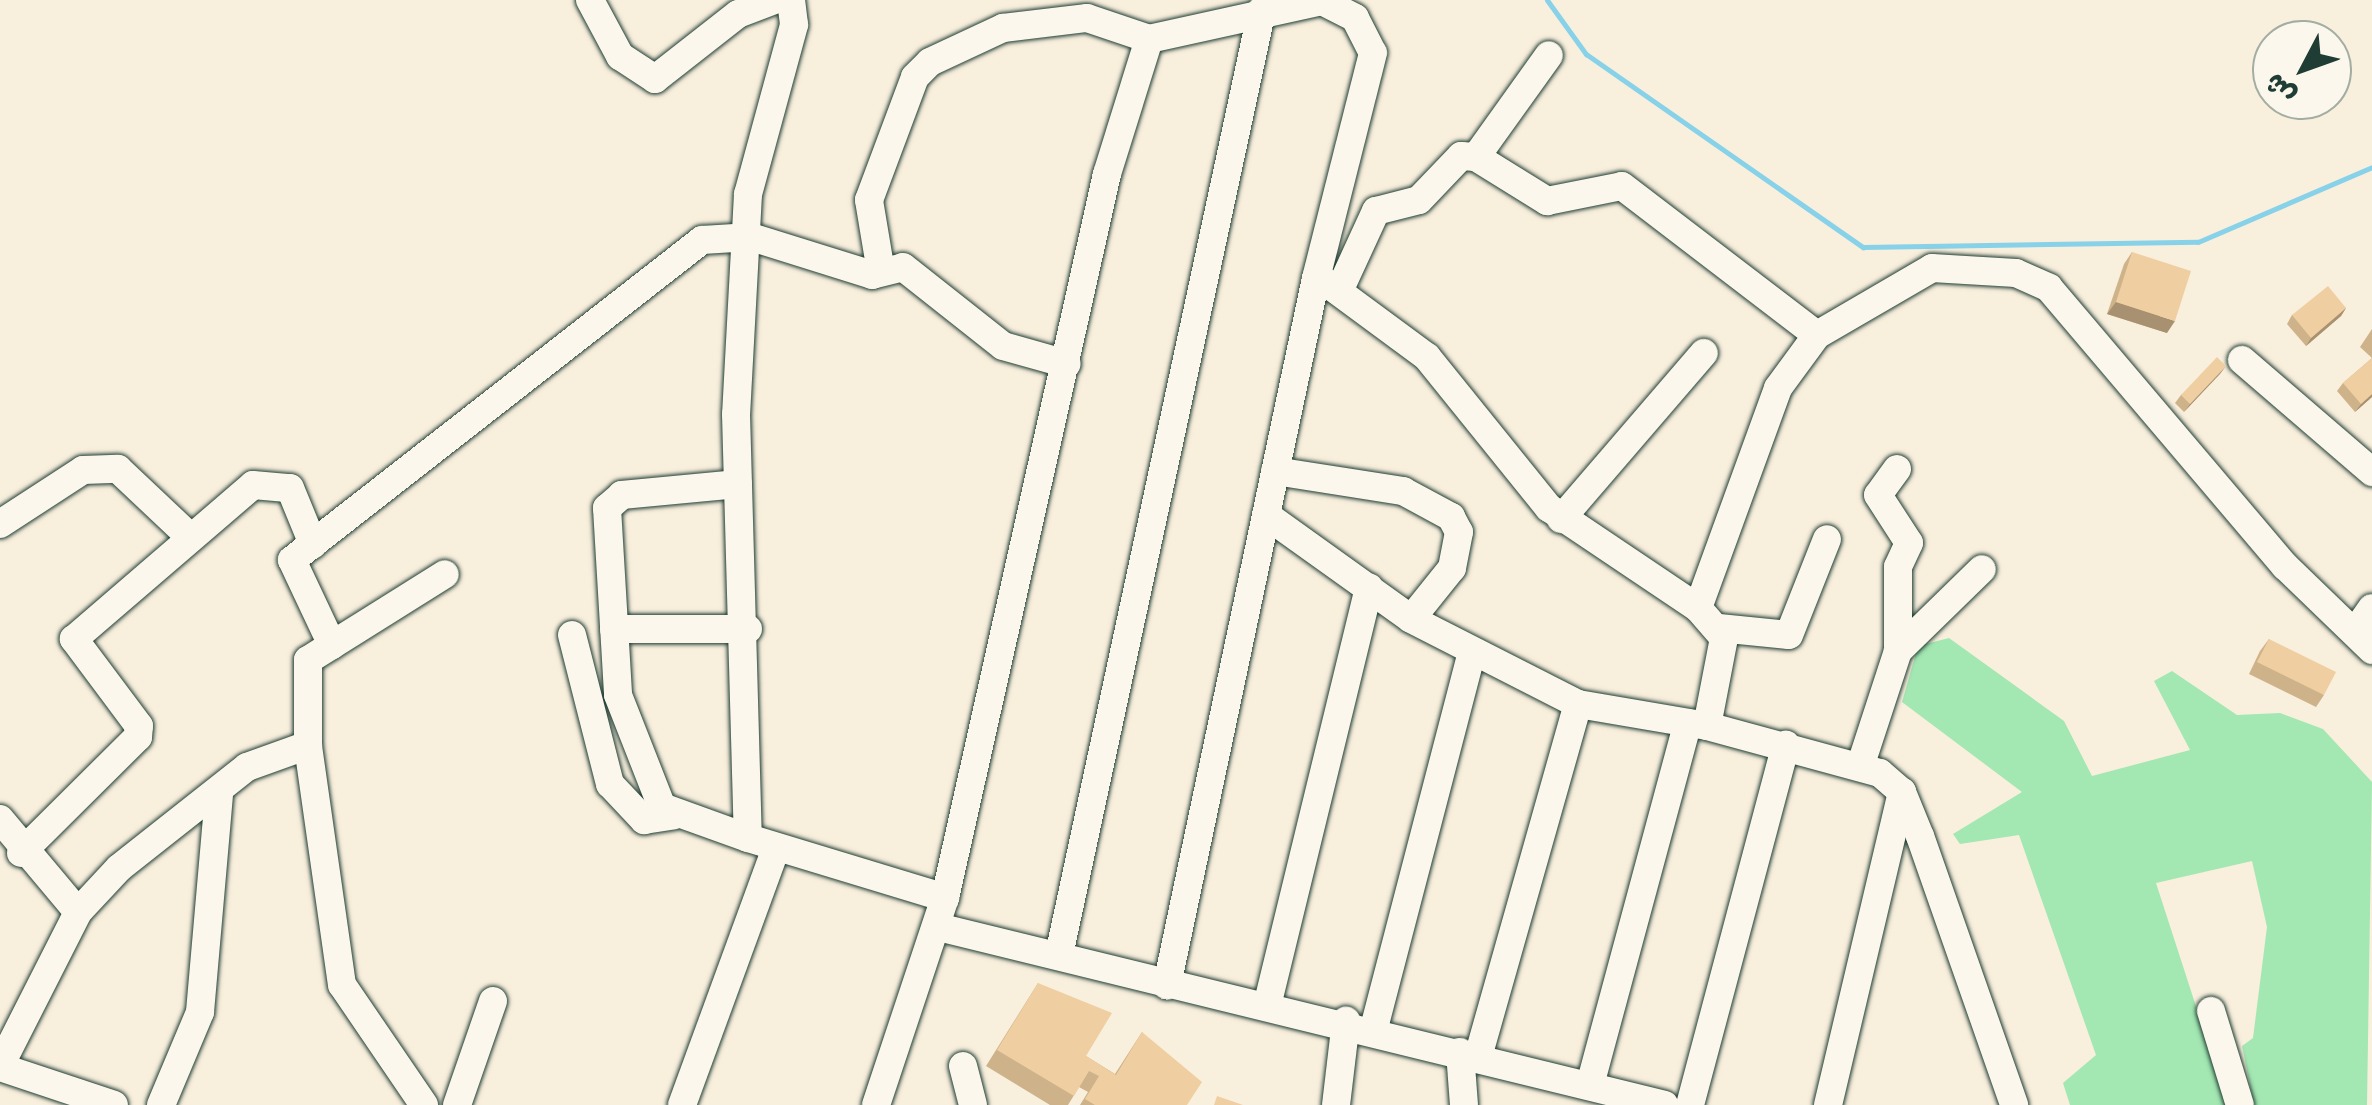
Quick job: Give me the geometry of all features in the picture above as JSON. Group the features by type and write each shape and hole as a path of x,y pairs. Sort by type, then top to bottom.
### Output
{"street":[{"path":"590,0 620,56 655,79 738,14 775,0"},
{"path":"748,838 748,629 738,484 751,237 748,194 794,24 791,0"},
{"path":"881,272 868,200 915,77 956,46 1003,28 1083,9 1149,39 1262,10 1322,0 1355,18 1373,54 1328,283 1276,471 1167,986"},
{"path":"1059,955 1262,10"},
{"path":"876,1105 938,927 1107,174 1149,39"},
{"path":"1476,156 1549,55"},
{"path":"1328,283 1376,211 1419,200 1462,156 1476,156 1548,202 1622,186 1817,335"},
{"path":"332,645 290,566 682,250 751,237 881,272 903,267 968,325 1067,364"},
{"path":"1698,608 1778,388 1817,335 1932,268 2016,273 2050,288 2286,566 2363,641 2372,608"},
{"path":"1328,283 1428,357 1562,519 1698,608 1719,628 1789,635 1826,539"},
{"path":"1562,519 1704,354"},
{"path":"2242,360 2372,472"},
{"path":"0,524 83,470 118,469 189,536"},
{"path":"1860,767 1898,651 1898,567 1909,543 1878,495 1897,469"},
{"path":"1276,471 1403,491 1451,517 1459,532 1452,568 1411,618"},
{"path":"21,853 138,737 139,726 74,640 236,495 271,481 302,500 313,544"},
{"path":"738,484 612,500 618,696 662,806 674,816 774,850 945,898"},
{"path":"1266,515 1411,618 1472,653 1578,704 1786,745 1860,767 1902,792 2014,1105"},
{"path":"1898,651 1982,568"},
{"path":"424,1105 342,986 308,745 308,660 445,574"},
{"path":"1266,1006 1369,587"},
{"path":"1590,1085 1698,725 1719,628"},
{"path":"614,629 748,629"},
{"path":"572,635 610,784 644,820 674,816"},
{"path":"1330,1100 1360,1024 1472,653"},
{"path":"1464,1105 1469,1054 1578,704"},
{"path":"114,1105 0,1067 78,912 119,868 219,793 247,767 308,745"},
{"path":"1690,1105 1786,745"},
{"path":"1828,1105 1902,792"},
{"path":"160,1105 200,1012 219,793"},
{"path":"0,819 21,853 78,912"},
{"path":"682,1105 774,850"},
{"path":"938,927 1059,955 1167,986 1360,1024 1666,1105"},
{"path":"457,1105 493,1001"},
{"path":"2211,1012 2240,1105"},
{"path":"962,1066 973,1105"}],"green space":[{"path":"1949,638 2064,721 2092,776 2190,750 2154,681 2172,671 2237,715 2280,713 2323,729 2372,782 2367,1105 2254,1105 2242,1046 2253,1038 2267,927 2252,861 2156,883 2228,1105 2070,1105 2063,1083 2096,1055 2019,835 1960,844 1953,834 2022,792 1902,702 1918,646"}],"building":[{"path":"2132,252 2191,271 2175,321 2116,302"},
{"path":"2328,286 2346,308 2311,338 2292,315"},
{"path":"2217,357 2226,366 2190,404 2181,395"},
{"path":"2372,358 2372,394 2361,404 2343,383"},
{"path":"2269,639 2336,672 2324,695 2257,662"},
{"path":"1038,983 1112,1013 1086,1056 1116,1075 1142,1032 1202,1082 1187,1105 1095,1105 1085,1099 1099,1076 1089,1071 1074,1096 997,1050"},
{"path":"1217,1096 1243,1105 1214,1105"}],"waterway":[{"path":"1547,0 1586,54 1863,247 2198,242 2372,167"}]}
